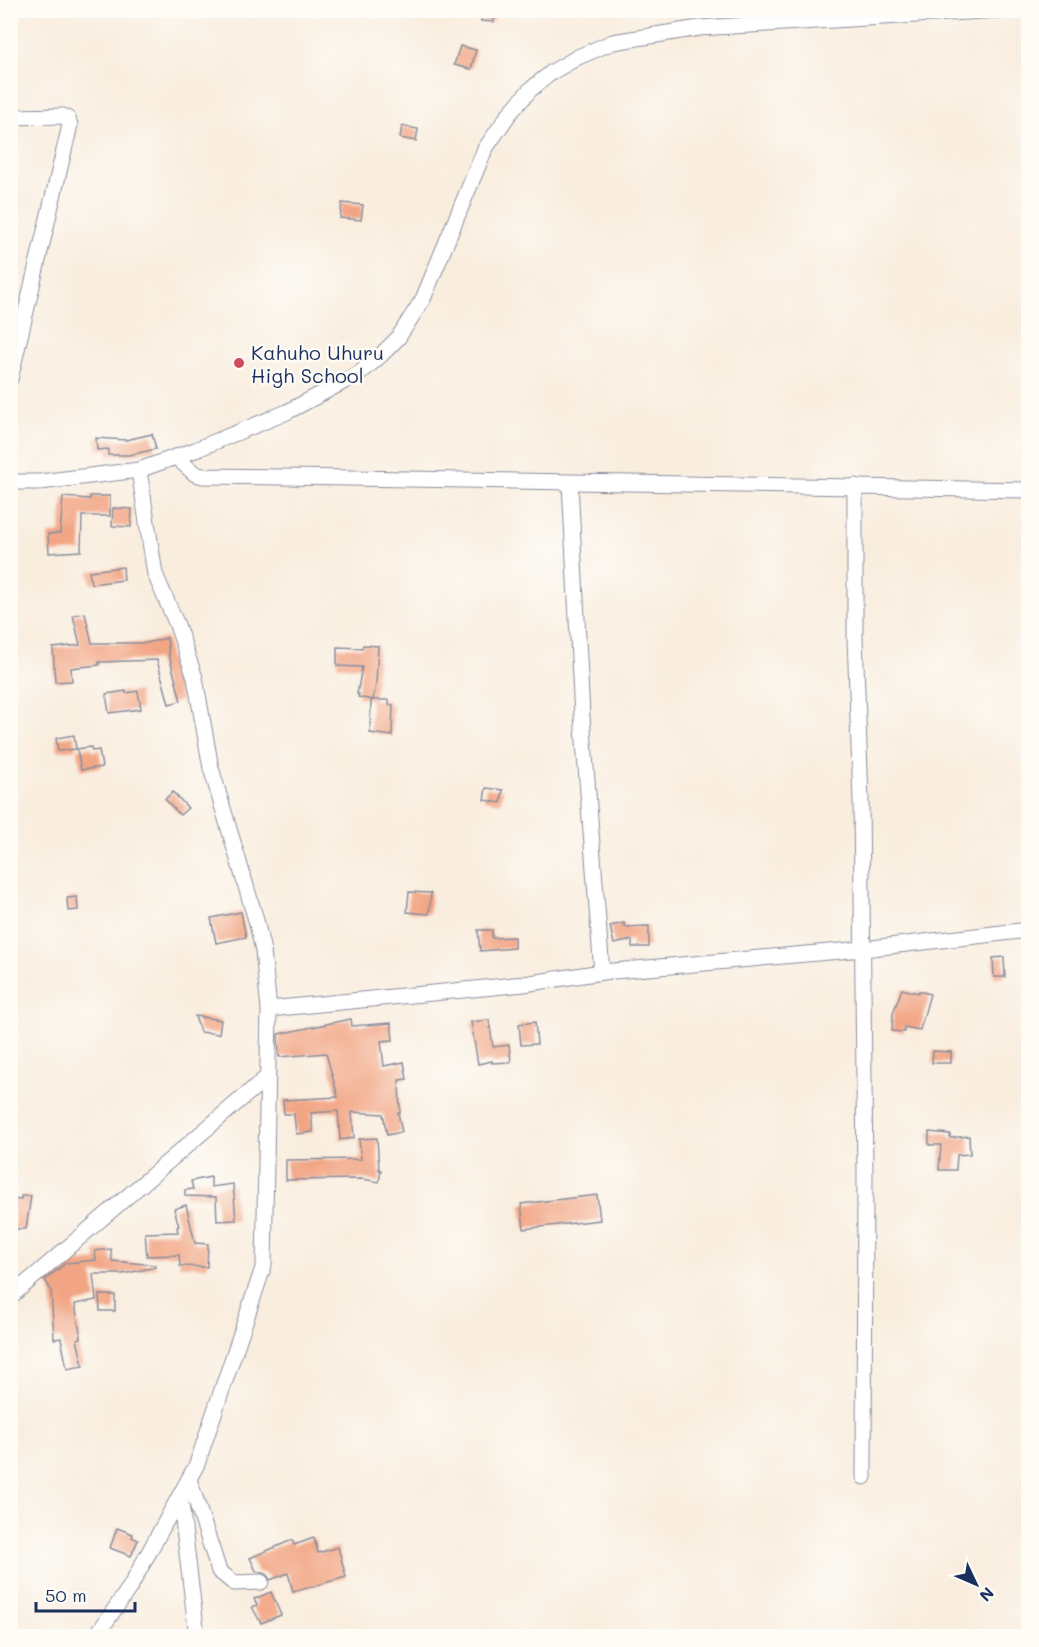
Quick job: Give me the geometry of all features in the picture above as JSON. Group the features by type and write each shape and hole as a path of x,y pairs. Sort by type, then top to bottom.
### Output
{"street":[{"path":"10,482 40,482 139,470 287,411 360,373 398,338 423,299 486,149 509,114 530,90 552,72 578,57 613,42 699,28 999,10"},
{"path":"10,117 63,116 68,119 70,125 14,340 10,379"},
{"path":"176,457 190,470 203,476 570,483 696,482 1029,490"},
{"path":"96,1636 130,1587 197,1464 264,1265 269,1009 263,951 211,768 195,678 177,625 155,574 139,470"},
{"path":"570,483 582,716 602,972"},
{"path":"855,486 855,637 861,801 865,1161 864,1477"},
{"path":"269,1009 524,984 602,972 862,950 1029,930"},
{"path":"10,1297 267,1077"},
{"path":"189,1479 219,1571 234,1583 261,1582"},
{"path":"180,1495 198,1636"}],"building":[{"path":"482,10 495,10 494,22 481,21"},
{"path":"460,46 476,50 471,69 454,65"},
{"path":"402,126 418,129 416,141 400,138"},
{"path":"342,203 363,205 361,220 340,218"},
{"path":"152,434 156,449 129,455 108,455 108,449 97,450 96,438 126,440"},
{"path":"90,496 110,496 110,516 82,516 81,551 49,553 48,534 60,533 63,497 90,499"},
{"path":"113,508 132,509 131,527 112,526"},
{"path":"123,567 124,580 91,584 89,571"},
{"path":"85,613 92,643 146,643 167,638 181,701 169,704 157,660 99,662 99,665 71,668 72,681 55,682 53,648 80,645 73,615"},
{"path":"363,645 378,646 373,700 358,697 359,694 357,694 362,667 337,666 337,647 362,648"},
{"path":"126,691 126,693 138,691 141,709 109,713 106,694"},
{"path":"371,700 389,700 389,705 393,705 392,736 370,733"},
{"path":"74,735 76,749 58,751 56,738"},
{"path":"91,747 92,751 99,750 102,767 81,770 77,749"},
{"path":"486,788 503,790 501,803 484,800"},
{"path":"173,792 188,808 180,815 165,799"},
{"path":"409,892 431,893 429,914 407,912"},
{"path":"77,897 78,910 68,911 67,898"},
{"path":"241,912 246,937 216,943 211,918"},
{"path":"624,923 625,927 649,926 649,947 632,947 632,940 614,944 610,926"},
{"path":"478,930 492,930 492,938 514,937 514,948 480,951"},
{"path":"1004,957 1005,977 994,977 993,958"},
{"path":"902,989 930,994 920,1030 904,1027 904,1032 892,1031 893,1013"},
{"path":"195,1016 221,1020 219,1034 200,1032"},
{"path":"351,1019 352,1026 391,1023 393,1040 381,1041 384,1066 404,1062 407,1079 399,1080 400,1113 398,1113 402,1132 387,1135 383,1114 352,1112 354,1138 340,1140 338,1111 311,1113 313,1132 296,1134 294,1114 284,1114 283,1100 338,1097 326,1053 279,1057 278,1034"},
{"path":"489,1020 493,1047 509,1045 511,1062 492,1063 492,1061 478,1064 471,1022"},
{"path":"535,1022 537,1044 521,1045 519,1024"},
{"path":"933,1051 951,1052 951,1063 932,1063"},
{"path":"929,1132 950,1134 950,1138 969,1136 970,1154 957,1155 956,1170 939,1170 941,1145 929,1145"},
{"path":"377,1138 379,1170 381,1170 379,1182 362,1179 286,1180 286,1160 361,1159 359,1139"},
{"path":"211,1177 211,1187 233,1184 236,1220 217,1221 216,1197 185,1196 185,1190 193,1189 191,1181"},
{"path":"597,1195 600,1220 524,1229 521,1204"},
{"path":"21,1196 31,1196 26,1229 14,1229 12,1199 21,1200"},
{"path":"186,1205 195,1243 208,1244 207,1267 180,1266 179,1255 147,1256 145,1233 178,1232 177,1227 179,1226 174,1209"},
{"path":"111,1249 112,1261 156,1265 156,1267 123,1274 93,1274 96,1300 75,1304 81,1338 77,1339 83,1366 67,1369 61,1338 54,1339 51,1290 45,1280 66,1263 96,1260 95,1251"},
{"path":"99,1295 115,1295 115,1311 100,1311"},
{"path":"117,1528 133,1534 132,1537 138,1540 131,1556 110,1548"},
{"path":"314,1538 318,1553 338,1547 346,1577 293,1592 288,1573 270,1580 266,1574 256,1571 250,1558 292,1540 294,1545"},
{"path":"271,1592 281,1615 261,1623 252,1607 257,1605 254,1599"}],"place":[{"name":"Kahuho Uhuru High School","path":"239,363"}]}
